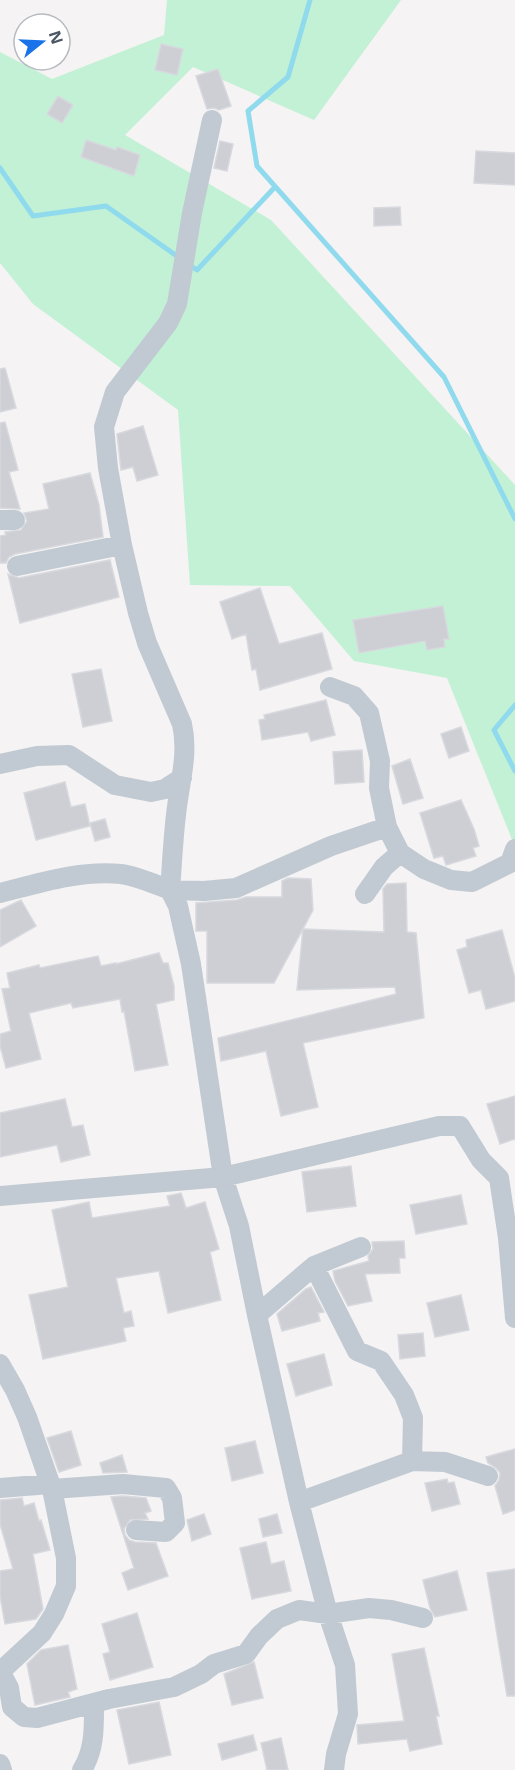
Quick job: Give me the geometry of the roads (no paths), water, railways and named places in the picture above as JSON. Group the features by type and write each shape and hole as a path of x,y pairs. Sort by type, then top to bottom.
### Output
{"street":[{"path":"212,120 192,213 177,304 168,323 115,392 104,427 108,468 122,545 138,613 147,643 182,724 185,738 186,754 176,814 170,890 178,906 191,964 223,1177 239,1226 298,1502 328,1614 345,1665 348,1714 336,1754 334,1770"},
{"path":"17,566 122,545"},
{"path":"330,687 354,696 369,713 380,761 379,788 387,827 400,853 424,869 450,880 472,882 510,864 515,849"},
{"path":"0,765 37,756 69,755 115,785 151,792 165,789 182,778"},
{"path":"0,893 56,879 97,873 123,874 170,890 204,891 236,888 331,846 387,827"},
{"path":"366,894 384,867 400,853"},
{"path":"0,1196 223,1177 439,1126 460,1126 481,1160 499,1178 508,1238 515,1318"},
{"path":"257,1315 314,1266 361,1247"},
{"path":"314,1266 357,1352 381,1361 404,1395 413,1418 412,1461"},
{"path":"0,1364 27,1417 51,1487 66,1558 66,1586 54,1614 42,1633 0,1672 9,1688 12,1707 24,1717 37,1718 94,1703 174,1687 201,1674 214,1664 246,1654 259,1636 277,1619 299,1610 328,1614 369,1608 392,1610 423,1618"},
{"path":"298,1502 412,1461 446,1462 488,1476"},
{"path":"0,1488 123,1484 166,1488 172,1498 175,1523 166,1532 136,1530"},
{"path":"82,1770 88,1759 94,1736 94,1703"},
{"path":"0,1764 2,1770"}],"waterway":[{"path":"310,0 288,77 248,111 257,166 444,377 515,519"},
{"path":"0,168 33,216 106,206 181,259"},
{"path":"188,264 197,270 275,187"},
{"path":"515,705 494,730 515,771"}]}
